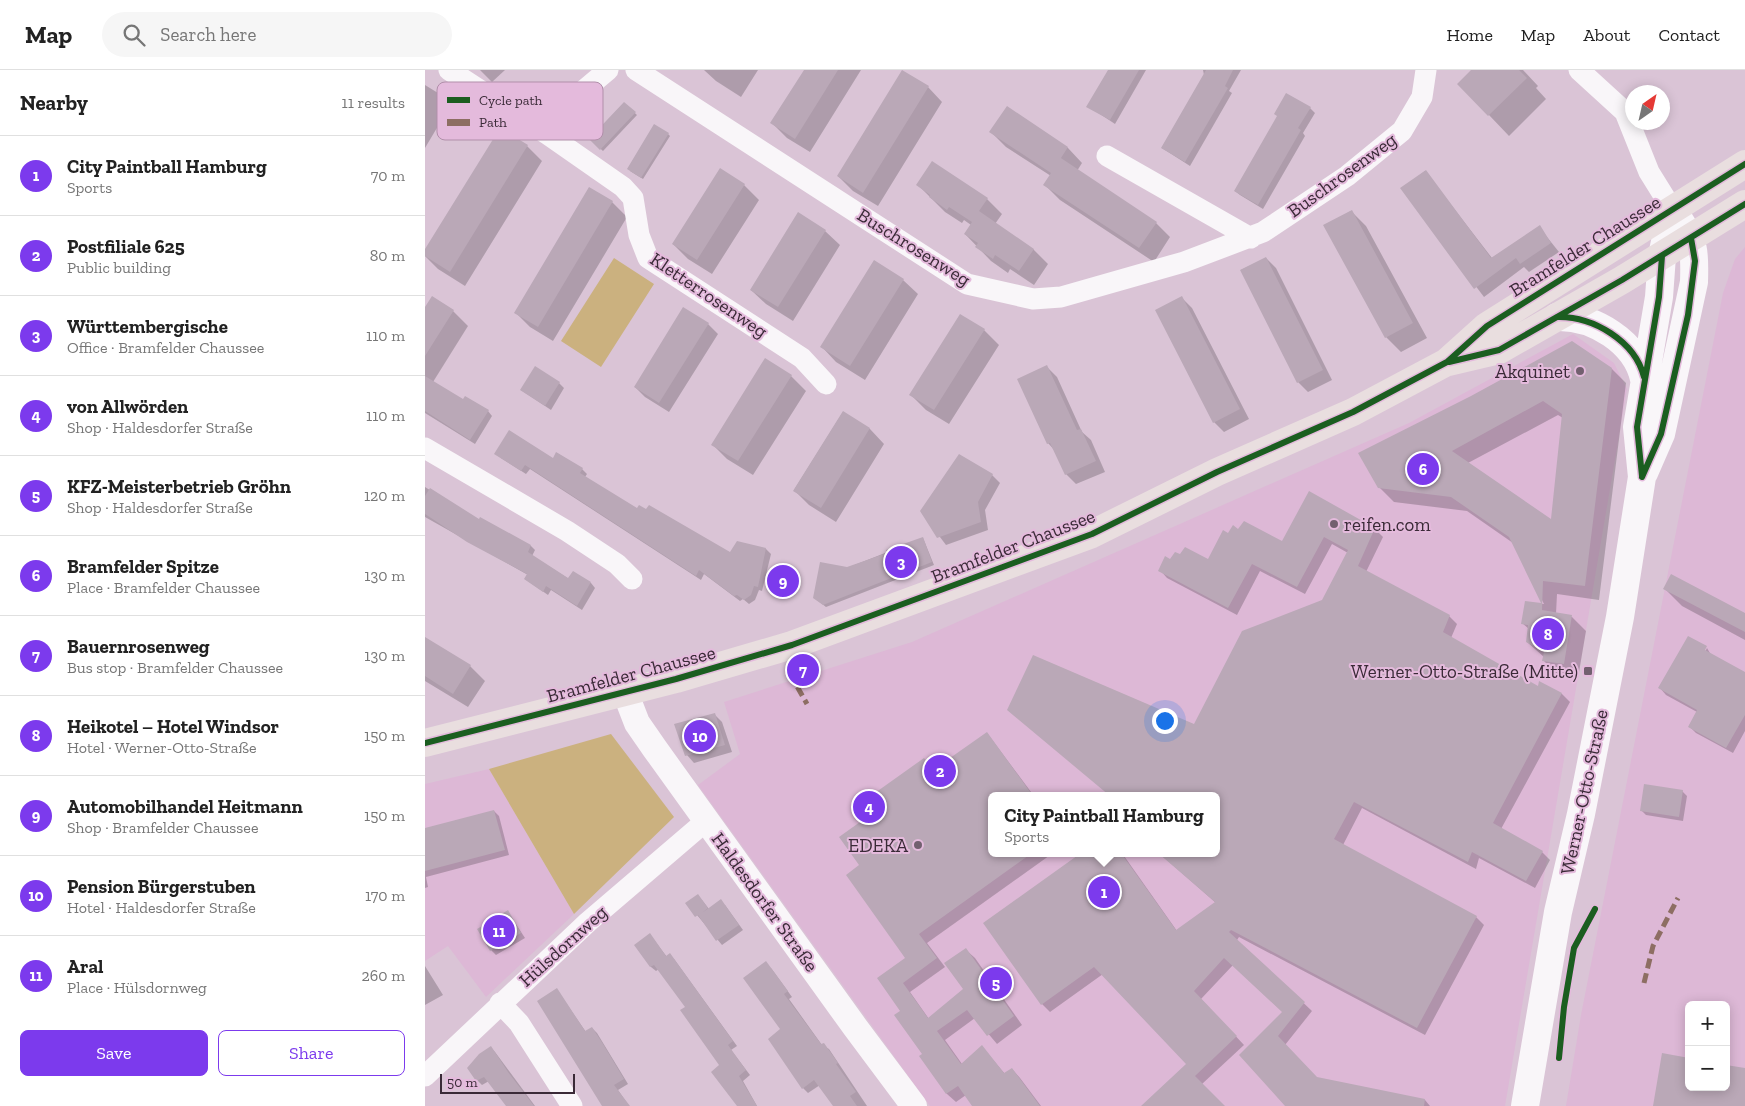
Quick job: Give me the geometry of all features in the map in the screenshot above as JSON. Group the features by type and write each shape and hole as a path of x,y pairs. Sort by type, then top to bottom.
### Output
{"main road":[{"name":"Bramfelder Chaussee","path":"425,743 625,692 792,645 1092,534 1217,472 1353,412 1447,362 1487,326 1745,164"},
{"name":"Bramfelder Chaussee","path":"1447,362 1499,350 1662,256 1745,204"},
{"name":"Werner-Otto-Straße","path":"1525,1106 1558,912 1581,814 1612,663 1642,477 1661,434 1688,316 1695,268 1691,238 1672,209"},
{"name":"Werner-Otto-Straße","path":"1642,477 1637,427 1659,297 1662,256 1672,209"},
{"path":"1557,317 1584,320 1622,342 1636,358 1644,379"}],"street":[{"name":"Kletterrosenweg","path":"449,70 468,82"},
{"path":"593,82 607,70"},
{"name":"Buschrosenweg","path":"636,70 967,284 1033,299 1061,297 1184,262 1251,238 1347,176 1402,131 1422,97 1426,70"},
{"path":"1579,70 1625,112 1649,172 1672,209"},
{"name":"Kletterrosenweg","path":"556,140 623,187 633,198 639,235 648,258 802,358 826,384"},
{"path":"1107,156 1251,238"},
{"path":"425,448 567,531 617,564 632,579"},
{"name":"Haldesdorfer Straße","path":"625,692 637,723 706,821 914,1106"},
{"name":"Hülsdornweg","path":"425,1076 588,922 706,821"},
{"path":"500,1004 519,1023 573,1106"}],"shaded area":[{"path":"1745,247 1745,1106 1566,1106 1581,1015 1723,293 1735,259"},
{"path":"614,258 654,284 601,367 561,341"},
{"path":"1573,334 1614,363 1627,389 1505,1106 930,1106 698,785 740,754 724,702 912,642 1409,423"},
{"path":"611,734 674,817 574,914 489,769"},
{"path":"489,769 574,914 486,997 448,946 425,961 425,784"}],"building":[{"path":"804,70 838,70 795,139 770,123"},
{"path":"902,70 929,86 863,193 837,176"},
{"path":"1108,70 1139,70 1110,120 1086,107"},
{"path":"1206,70 1233,70 1225,86 1228,88 1185,162 1161,148"},
{"path":"1471,70 1519,70 1527,78 1488,116 1457,84"},
{"path":"1286,93 1311,107 1298,128 1301,130 1258,205 1234,191 1277,116 1274,114"},
{"path":"624,102 636,112 600,150 590,140 603,140 603,124"},
{"path":"1007,106 1068,147 1061,158 1157,222 1139,248 1043,185 1051,173 989,132"},
{"path":"654,124 669,133 641,178 627,169"},
{"path":"493,140 520,140 528,145 450,272 425,256 425,249"},
{"path":"932,161 988,198 979,211 1034,249 1019,271 995,255 993,259 975,247 978,243 964,234 972,222 949,207 947,210 916,185"},
{"path":"720,168 745,184 697,260 672,244"},
{"path":"1426,170 1491,258 1540,225 1551,243 1520,264 1516,258 1474,289 1400,188"},
{"path":"589,187 613,201 538,327 514,313"},
{"path":"1352,210 1413,323 1385,338 1323,225"},
{"path":"798,212 826,230 778,307 750,290"},
{"path":"1266,257 1323,370 1297,383 1240,270"},
{"path":"874,260 904,279 850,366 820,347"},
{"path":"432,296 454,310 425,356 425,307"},
{"path":"1182,296 1240,409 1213,423 1155,310"},
{"path":"683,307 709,323 659,403 634,387"},
{"path":"960,314 985,329 934,410 909,395"},
{"path":"1572,341 1612,368 1585,586 1543,581 1542,610 1572,615 1564,664 1542,661 1544,652 1526,642 1528,625 1521,624 1525,601 1541,603 1509,537 1451,497 1378,488 1358,453 1471,396","holes":["1543,401 1562,414 1551,519 1452,451"]},
{"path":"765,358 792,375 738,461 711,445"},
{"path":"1047,365 1077,430 1081,429 1096,461 1065,475 1050,443 1047,444 1017,379"},
{"path":"535,366 560,382 545,406 520,390"},
{"path":"425,376 463,399 465,396 489,410 470,440 425,411"},
{"path":"843,411 870,428 821,508 793,491"},
{"path":"509,430 553,458 556,452 583,468 580,473 637,508 639,505 646,509 649,505 730,552 737,541 766,548 758,587 754,586 751,595 744,600 737,595 734,596 699,570 696,576 525,465 521,471 494,454"},
{"path":"959,454 993,474 978,502 981,522 937,538 920,511"},
{"path":"430,488 479,519 480,517 531,545 528,552 568,578 573,571 591,582 577,606 546,586 543,592 524,579 527,574 467,542 425,514 425,496"},
{"path":"1309,491 1375,528 1358,566 1450,615 1443,632 1538,686 1539,681 1562,693 1493,823 1543,851 1526,881 1472,852 1468,862 1354,802 1334,839 1477,916 1417,1028 1231,930 1229,932 1305,1002 1278,1036 1317,1077 1425,1099 1424,1106 1285,1106 1239,1055 1282,1012 1224,958 1194,991 1237,1036 1195,1076 1225,1106 1141,1106 1186,1064 1094,967 1041,1005 983,923 1075,857 1124,857 1176,930 1215,902 1163,857 1220,857 1220,792 1105,792 1007,710 1033,655 1194,724 1242,631 1322,600 1348,550 1324,537 1297,587 1252,564 1228,608 1158,571 1165,556 1170,559 1175,552 1180,554 1185,547 1208,559 1223,530 1228,533 1233,525 1238,529 1244,521 1282,541"},
{"path":"923,537 932,562 823,605 813,598 820,562 847,567 887,553 886,550"},
{"path":"1671,574 1745,613 1745,632 1663,589"},
{"path":"1688,636 1707,646 1705,650 1745,672 1745,715 1726,748 1688,727 1697,710 1658,688"},
{"path":"425,637 471,665 453,694 425,676"},
{"path":"715,713 725,745 685,756 674,724"},
{"name":"EDEKA","path":"987,732 1030,792 988,792 988,857 1026,857 919,934 937,958 903,983 928,1018 963,989 944,963 966,948 1014,1016 987,1036 967,1010 937,1031 961,1064 982,1045 1004,1073 1012,1068 1040,1106 972,1106 958,1086 946,1094 919,1056 922,1054 894,1015 900,1011 877,978 905,958 846,875 859,865 839,837 860,822 851,810 924,758 933,770"},
{"path":"1644,784 1683,790 1679,817 1640,811"},
{"path":"494,810 505,850 425,871 425,828"},
{"path":"698,894 708,908 702,913 721,899 739,925 716,941 698,915 695,917 685,903"},
{"path":"508,910 521,933 490,951 477,929"},
{"path":"650,933 666,956 670,953 733,1041 728,1045 746,1070 739,1076 757,1106 737,1106 711,1072 719,1065 680,1010 685,1007 654,965 650,967 634,945"},
{"path":"766,961 788,991 784,994 821,1044 824,1043 838,1063 836,1064 856,1092 850,1096 857,1106 833,1106 814,1080 802,1089 768,1039 780,1029 743,978"},
{"path":"557,988 585,1031 592,1027 603,1044 624,1079 614,1085 630,1106 602,1106 537,1001"},
{"path":"491,1046 534,1106 506,1106 484,1077 476,1081 467,1068 479,1054"},
{"path":"1662,1053 1685,1057 1685,1091 1730,1091 1730,1066 1745,1068 1745,1106 1653,1106"}],"marked path":[{"path":"790,674 807,704"},
{"path":"1644,983 1653,946 1678,898"}],"cycle path":[{"path":"425,743 676,679 792,645 1092,534 1217,472 1353,412 1447,362 1487,326 1745,164"},
{"path":"1449,362 1499,350 1622,280 1745,204"},
{"path":"1642,477 1661,434 1688,315 1695,261 1691,238"},
{"path":"1642,476 1637,427 1659,297 1662,256"},
{"path":"1557,317 1585,321 1611,333 1632,352 1644,377"},
{"path":"1559,1058 1564,1007 1574,948 1595,909"}],"place":[{"name":"Akquinet","path":"1580,371"},
{"name":"Bramfelder Spitze","path":"1423,469"},
{"name":"reifen.com","path":"1334,524"},
{"name":"Württembergische","path":"901,562"},
{"name":"Automobilhandel Heitmann","path":"783,581"},
{"name":"Heikotel – Hotel Windsor","path":"1548,634"},
{"name":"Bauernrosenweg","path":"803,670"},
{"name":"Werner-Otto-Straße (Mitte)","path":"1588,671"},
{"name":"Pension Bürgerstuben","path":"700,736"},
{"name":"Postfiliale 625","path":"940,771"},
{"name":"von Allwörden","path":"869,807"},
{"name":"EDEKA","path":"918,845"},
{"name":"City Paintball Hamburg","path":"1104,892"},
{"name":"Aral","path":"499,931"},
{"name":"KFZ-Meisterbetrieb Gröhn","path":"996,983"}]}
